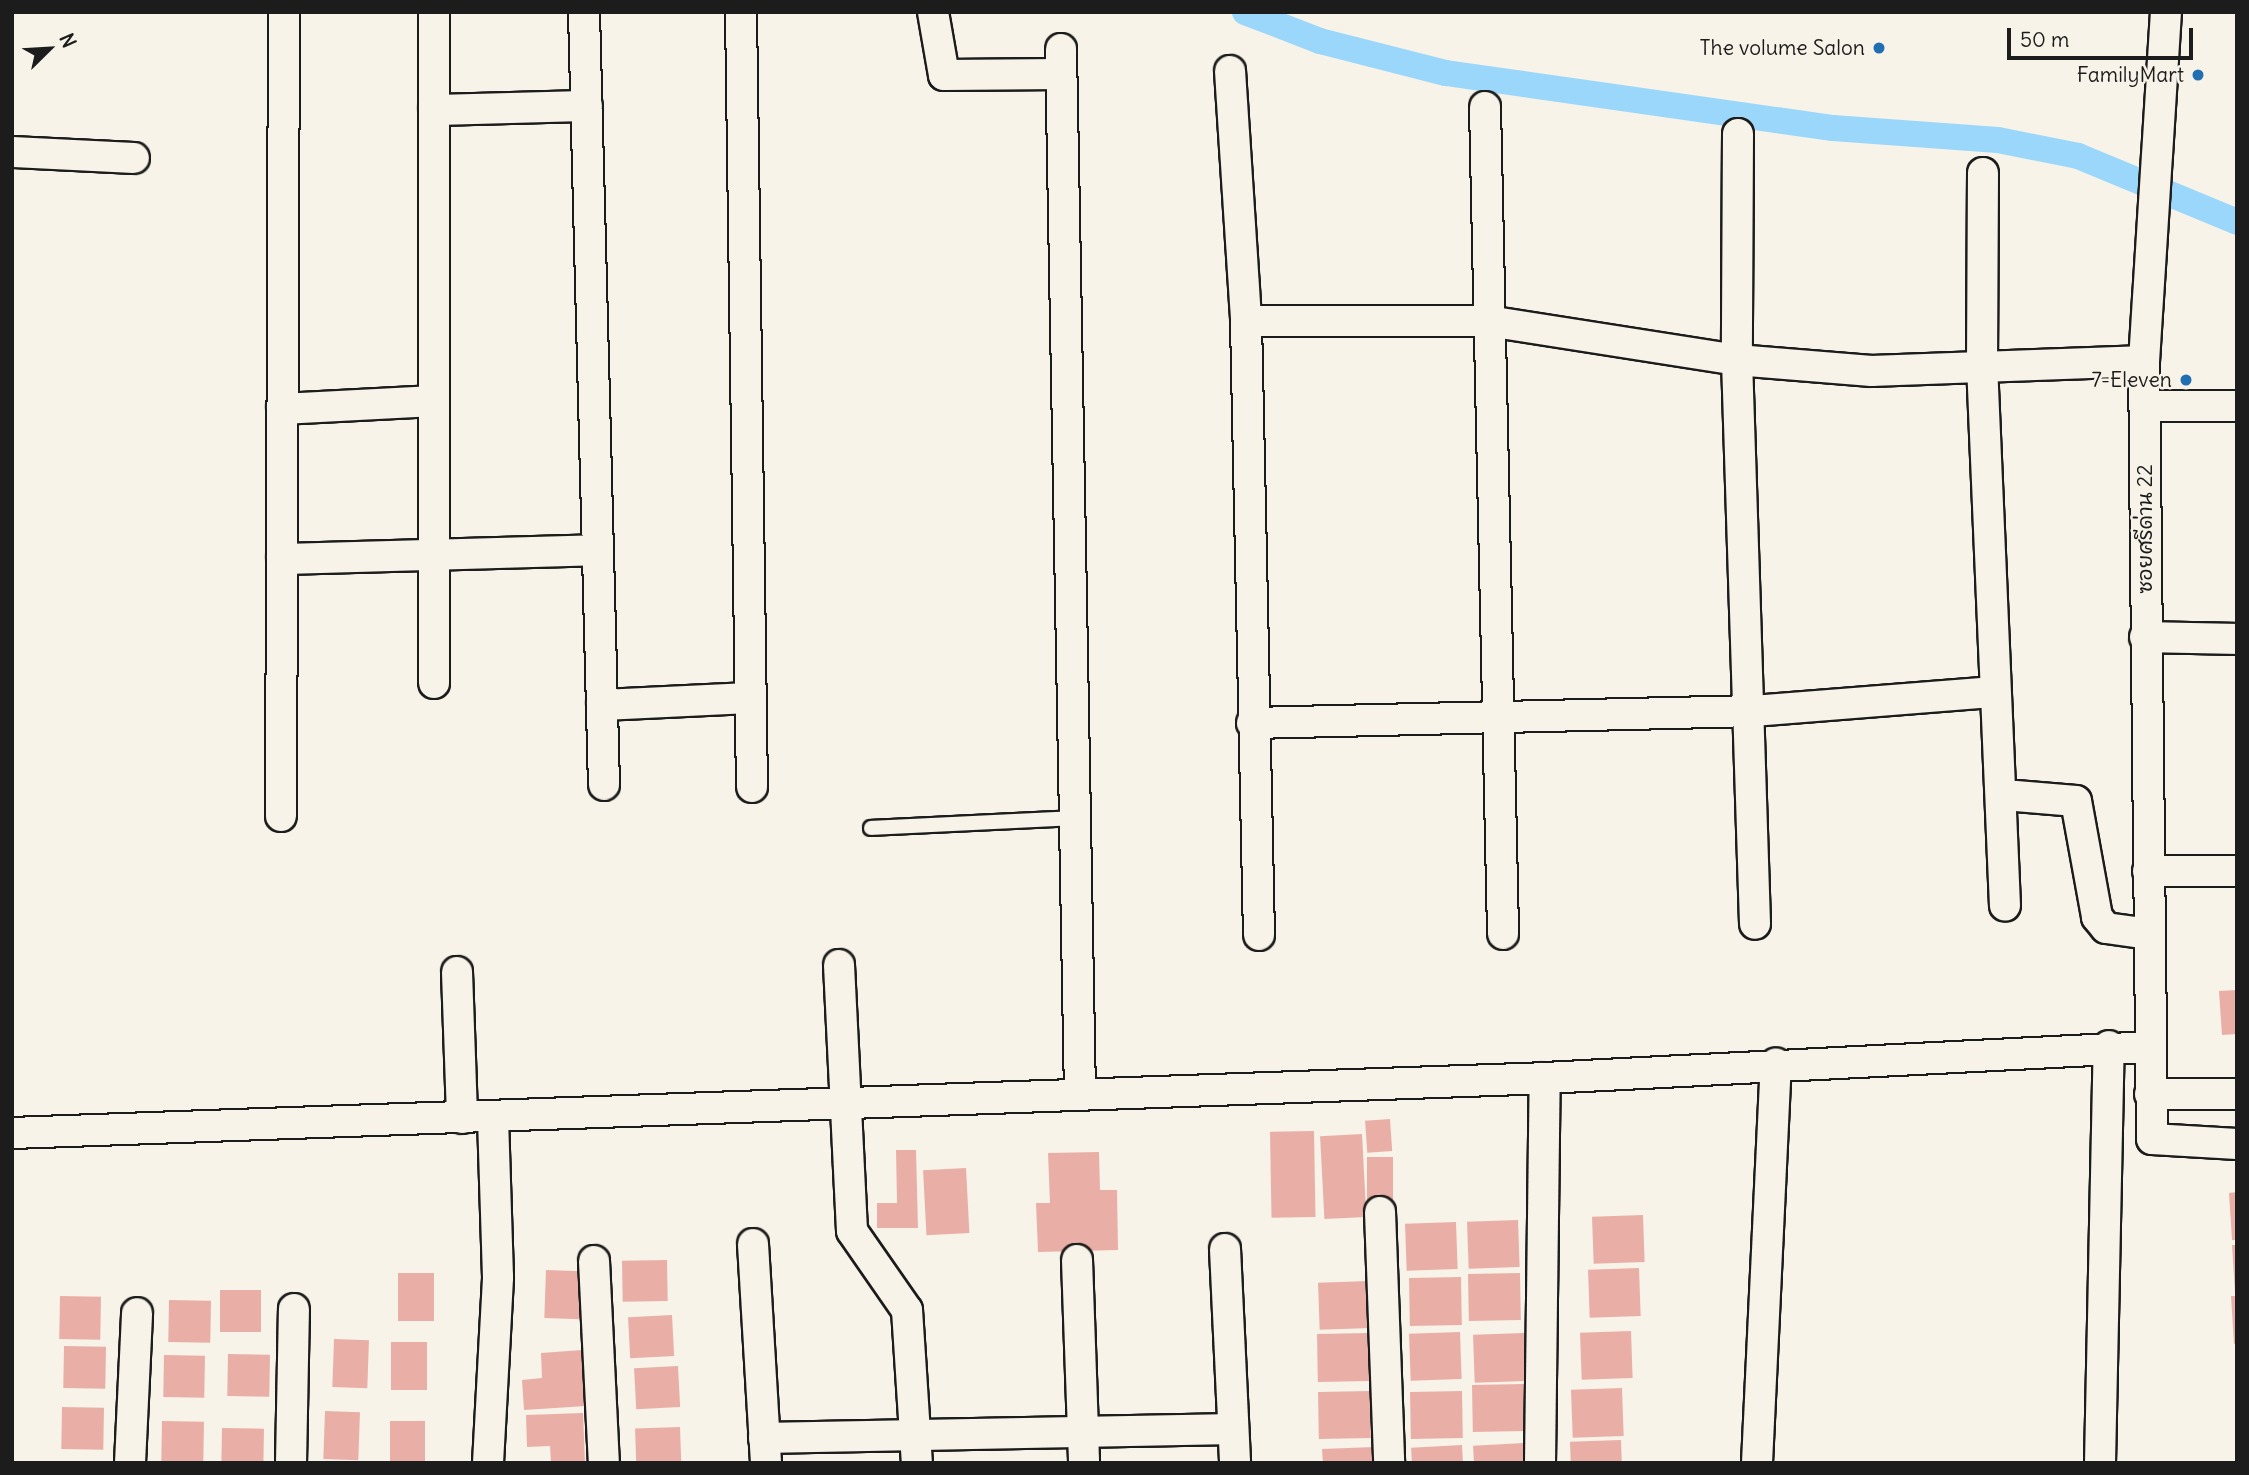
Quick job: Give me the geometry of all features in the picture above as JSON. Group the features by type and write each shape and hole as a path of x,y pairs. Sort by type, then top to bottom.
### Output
{"street":[{"path":"281,816 284,12"},
{"path":"434,12 434,683"},
{"path":"584,12 604,785"},
{"path":"741,12 752,787"},
{"path":"933,12 944,75 1061,61 1080,1095"},
{"name":"ซอยศรีด่าน 22","path":"2166,12 2144,361 2150,1094 2153,1141 2237,1144"},
{"path":"1230,71 1246,321 1252,723 1259,935"},
{"path":"434,110 587,106"},
{"path":"1485,107 1488,321 1501,717 1503,934"},
{"path":"1738,134 1737,360 1752,711 1755,925"},
{"path":"12,152 134,158"},
{"path":"1983,173 1982,365 1992,692 2005,906"},
{"path":"1246,321 1488,321 1737,360 1871,371 2144,361"},
{"path":"282,409 434,401"},
{"path":"2146,406 2237,406"},
{"path":"282,559 598,550"},
{"path":"2146,638 2237,639"},
{"path":"1252,723 1752,711 1992,692"},
{"path":"602,705 750,698"},
{"path":"2016,796 2076,801 2097,917 2106,928 2149,934"},
{"path":"2148,871 2237,872"},
{"path":"839,965 842,1105 852,1231 907,1310 917,1463"},
{"path":"457,972 462,1118"},
{"path":"2100,1463 2109,1046"},
{"path":"12,1133 1545,1078 1776,1063 2109,1046 2151,1047"},
{"path":"1757,1463 1776,1063"},
{"path":"1540,1463 1545,1078"},
{"path":"2150,1094 2237,1094"},
{"path":"488,1463 498,1277 493,1117"},
{"path":"1380,1212 1389,1463"},
{"path":"753,1244 765,1451 915,1433 1233,1429"},
{"path":"1225,1249 1235,1463"},
{"path":"1077,1260 1084,1463"},
{"path":"594,1261 604,1463"},
{"path":"291,1463 294,1309"},
{"path":"130,1463 137,1313"}],"lane":[{"path":"871,828 1075,818"}],"building":[{"path":"2237,990 2237,1034 2222,1035 2219,991"},
{"path":"1390,1119 1392,1151 1367,1153 1365,1121"},
{"path":"1314,1131 1316,1217 1272,1218 1270,1132"},
{"path":"1362,1134 1366,1217 1324,1219 1320,1136"},
{"path":"896,1150 916,1150 918,1228 877,1228 877,1203 897,1203"},
{"path":"1099,1152 1100,1190 1117,1190 1118,1250 1038,1252 1036,1203 1050,1203 1048,1153"},
{"path":"1367,1157 1393,1157 1393,1217 1367,1217"},
{"path":"966,1168 969,1233 926,1235 923,1170"},
{"path":"2237,1192 2237,1240 2232,1240 2229,1193"},
{"path":"1643,1215 1645,1262 1594,1264 1592,1217"},
{"path":"1518,1220 1520,1267 1469,1269 1467,1222"},
{"path":"1456,1222 1458,1269 1407,1271 1405,1224"},
{"path":"2232,1245 2237,1245 2237,1293 2235,1293"},
{"path":"667,1260 668,1301 623,1302 622,1261"},
{"path":"1639,1268 1641,1316 1590,1318 1588,1270"},
{"path":"546,1270 581,1271 579,1319 544,1318"},
{"path":"398,1273 434,1273 434,1321 398,1321"},
{"path":"1520,1273 1521,1320 1469,1321 1468,1274"},
{"path":"1461,1277 1462,1325 1410,1326 1409,1278"},
{"path":"1369,1281 1371,1328 1320,1330 1318,1283"},
{"path":"220,1290 261,1290 261,1332 220,1332"},
{"path":"60,1296 101,1297 100,1340 59,1339"},
{"path":"2231,1296 2237,1296 2237,1343 2234,1344"},
{"path":"169,1300 211,1301 210,1343 168,1342"},
{"path":"672,1315 674,1356 630,1358 628,1317"},
{"path":"1631,1331 1633,1378 1582,1380 1580,1333"},
{"path":"1460,1332 1462,1379 1411,1381 1409,1334"},
{"path":"1369,1333 1370,1381 1318,1382 1317,1334"},
{"path":"1524,1333 1526,1381 1475,1383 1473,1335"},
{"path":"334,1339 369,1340 367,1388 332,1387"},
{"path":"391,1342 427,1342 427,1390 391,1390"},
{"path":"64,1346 106,1347 105,1389 63,1388"},
{"path":"582,1350 586,1406 524,1410 522,1380 542,1378 541,1353"},
{"path":"228,1354 270,1355 269,1397 227,1396"},
{"path":"164,1355 205,1356 204,1398 163,1397"},
{"path":"678,1366 680,1407 636,1409 634,1368"},
{"path":"1524,1384 1525,1431 1473,1432 1472,1385"},
{"path":"1622,1388 1624,1436 1573,1438 1571,1390"},
{"path":"1370,1391 1371,1438 1319,1439 1318,1392"},
{"path":"1462,1391 1463,1438 1411,1439 1410,1392"},
{"path":"62,1407 104,1408 103,1450 61,1449"},
{"path":"325,1411 360,1412 358,1460 323,1459"},
{"path":"583,1413 585,1463 551,1463 550,1446 527,1447 526,1415"},
{"path":"162,1421 204,1422 203,1463 161,1463"},
{"path":"390,1421 425,1421 425,1463 390,1463"},
{"path":"680,1427 681,1463 636,1463 635,1429"},
{"path":"222,1428 264,1429 263,1463 221,1463"},
{"path":"1621,1440 1622,1463 1571,1463 1570,1442"},
{"path":"1524,1443 1525,1463 1474,1463 1473,1446"},
{"path":"1462,1445 1463,1463 1412,1463 1411,1448"},
{"path":"1374,1447 1374,1463 1323,1463 1322,1449"}],"waterway":[{"path":"1245,12 1320,41 1446,73 1833,128 1998,140 2078,156 2237,222"}],"place":[{"name":"The volume Salon","path":"1879,48"},
{"name":"FamilyMart","path":"2198,75"},
{"name":"7-Eleven","path":"2186,380"}]}
